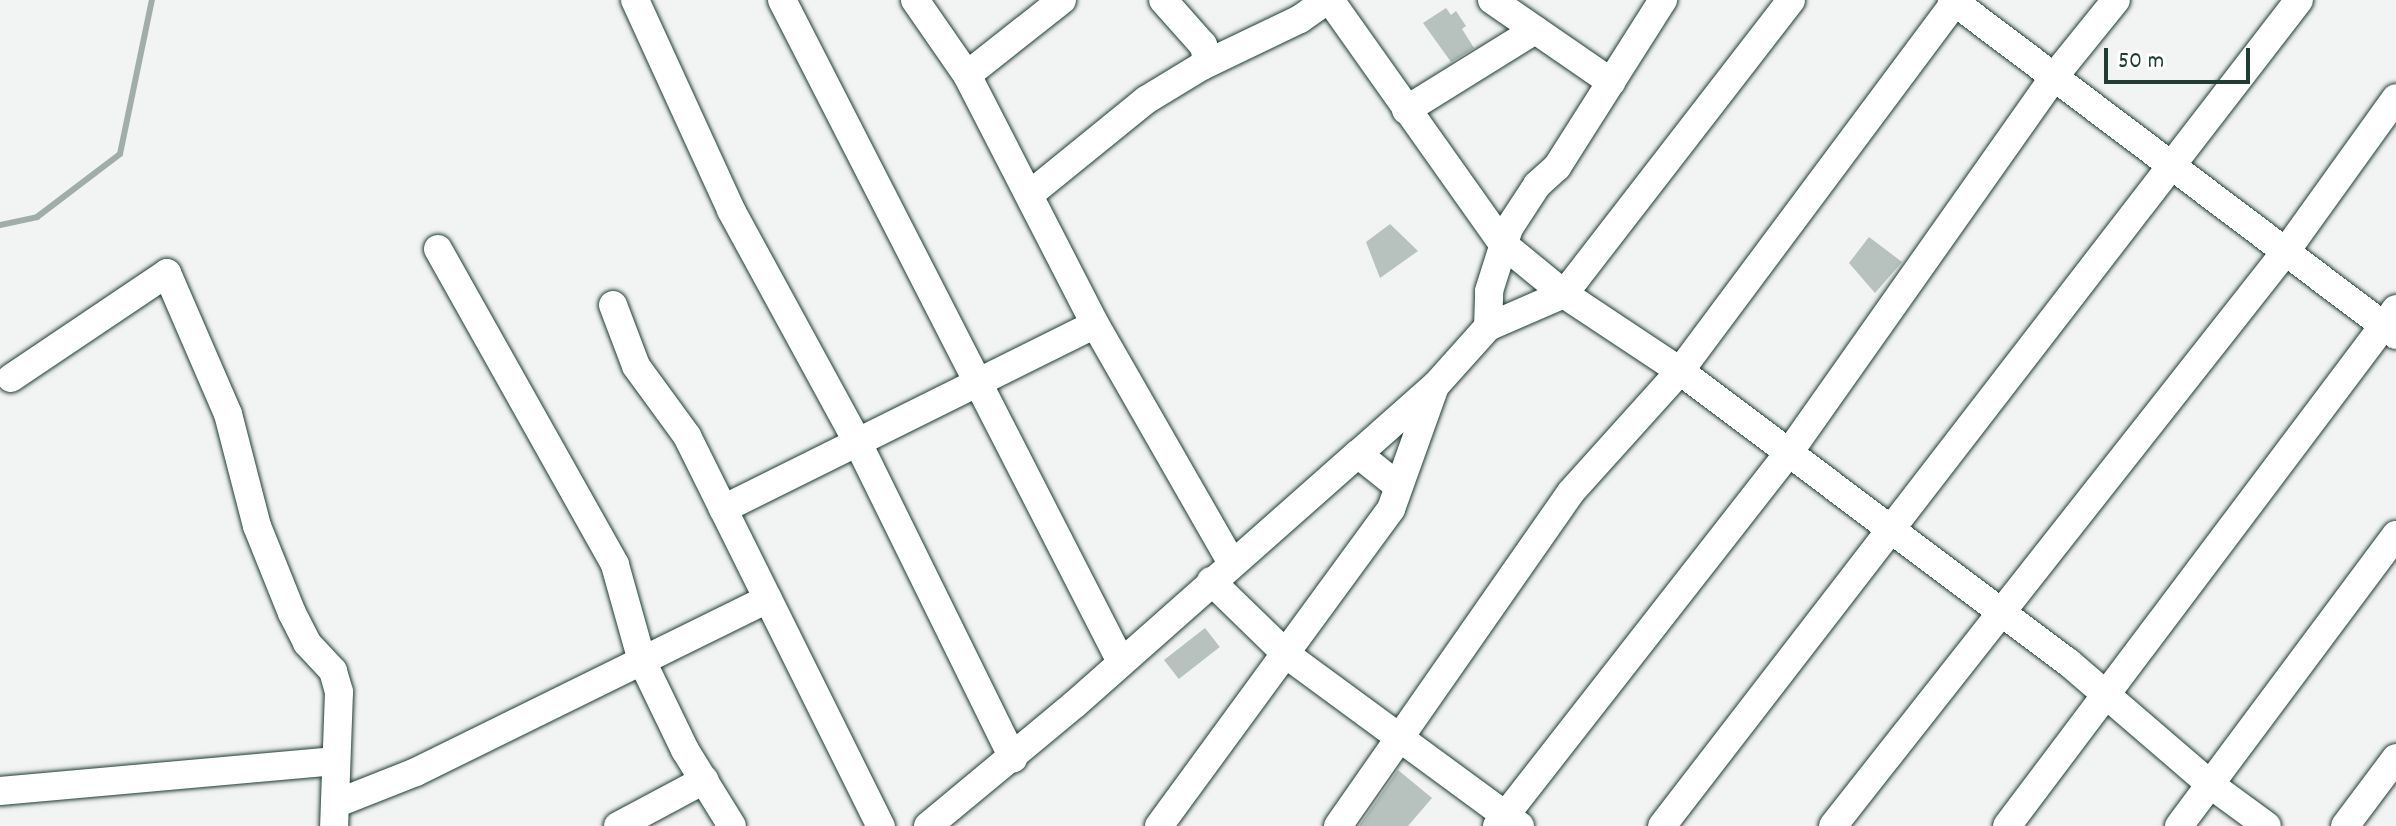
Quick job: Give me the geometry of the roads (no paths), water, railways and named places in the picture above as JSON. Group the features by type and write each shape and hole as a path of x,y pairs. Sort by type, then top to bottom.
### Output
{"street":[{"path":"635,0 731,210 856,439 1013,758"},
{"path":"782,0 976,385 1121,662"},
{"path":"915,0 967,75 1221,572 1287,655 1508,822 1788,454 2053,78 2116,0"},
{"path":"967,75 1062,0"},
{"path":"1163,0 1203,45 1207,56 1202,66"},
{"path":"1029,195 1146,100 1202,66 1300,19 1328,0 1503,244 1564,294 1680,371 2001,612 2109,697 2211,785 2267,826"},
{"path":"1492,0 1611,82"},
{"path":"1488,327 1489,291 1503,244 1523,203 1557,167 1663,0"},
{"path":"928,826 1013,758 1436,385 1488,327 1564,294 1791,0"},
{"path":"1662,826 1887,529 2172,170 2299,0"},
{"path":"1338,826 1571,492 1680,371 1955,1 2172,170 2392,323 2109,697 2007,826"},
{"path":"1406,110 1535,30"},
{"path":"1833,826 2286,251 2396,98"},
{"path":"438,249 615,565 642,661 704,780 732,826"},
{"path":"11,378 167,273 228,414 257,526 292,613 307,643 333,671 339,692 334,815 768,599"},
{"path":"613,305 636,366 687,436 881,826"},
{"path":"723,509 856,439 976,385 1095,324"},
{"path":"1159,826 1391,509 1436,385"},
{"path":"1358,454 1398,486"},
{"path":"2179,826 2396,535"},
{"path":"2345,826 2396,758"},
{"path":"0,791 336,761"},
{"path":"618,826 704,780"}],"waterway":[{"path":"0,225 37,217 120,154 152,0"}]}
